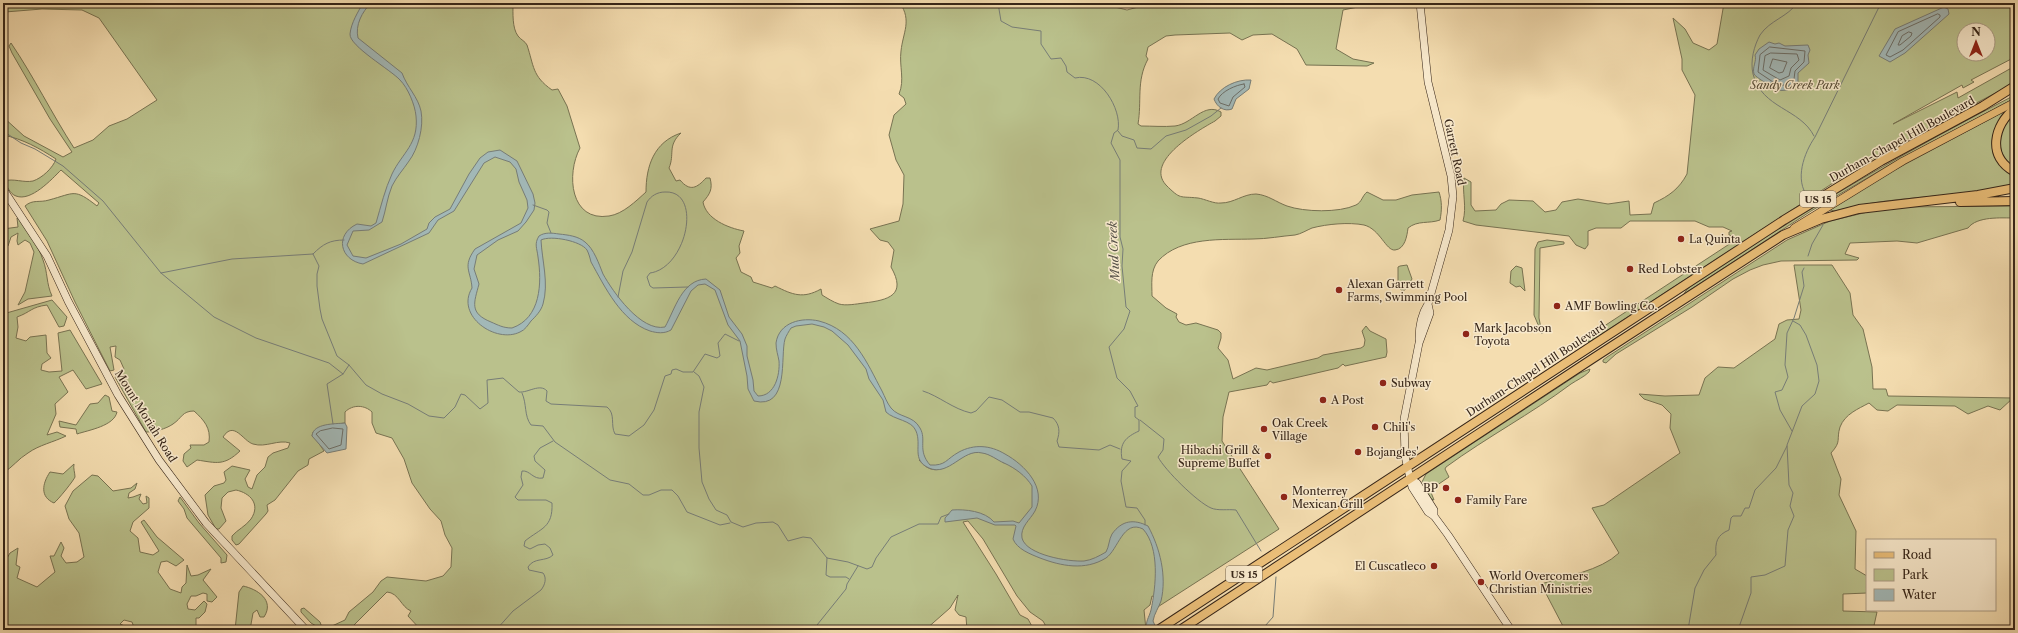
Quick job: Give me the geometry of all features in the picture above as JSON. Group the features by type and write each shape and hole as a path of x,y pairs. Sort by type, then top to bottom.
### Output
{"highway":[{"name":"US 15","path":"1983,106 2015,86"},
{"name":"Durham-Chapel Hill Boulevard","path":"1158,630 1633,318 1838,186 1983,106"},
{"path":"2015,108 2002,121 1997,131 1996,142 2000,158 2007,167 2015,172"},
{"name":"US 15","path":"1770,243 1794,230 1829,216 1859,209 1978,195 2015,188"},
{"path":"1894,204 2015,201"},
{"name":"Durham-Chapel Hill Boulevard","path":"1180,630 1770,243"},
{"path":"1592,359 1591,355 1593,352 1633,318"},
{"path":"1528,401 1582,358 1585,350"}],"main road":[{"name":"Durham-Chapel Hill Boulevard","path":"1983,106 2015,90"},
{"name":"Durham-Chapel Hill Boulevard","path":"1770,243 1886,171 2015,102"}],"street":[{"name":"Garrett Road","path":"1420,3 1428,82 1450,176 1453,196 1449,230 1428,304 1430,313 1419,343 1404,419 1404,442 1407,466 1410,478 1417,484 1434,510 1434,516 1511,630"},
{"name":"Mount Moriah Road","path":"3,189 47,256 68,301 115,389 159,460 206,523 306,630"}],"green space":[{"path":"3,3 513,3 513,20 516,33 527,45 537,75 545,85 552,90 558,89 567,106 580,148 573,170 573,183 579,204 586,212 596,216 609,216 619,213 634,203 646,192 646,182 653,156 664,142 681,133 674,142 669,168 676,181 680,180 690,187 700,184 706,178 710,178 710,191 703,202 708,213 719,222 731,228 744,231 739,246 740,253 736,258 741,272 751,277 753,282 772,288 775,286 793,294 809,294 821,289 822,295 828,299 842,305 848,305 873,302 888,298 896,290 897,284 891,267 894,250 888,242 880,240 870,229 899,221 903,204 904,175 896,160 889,135 894,115 906,104 904,98 899,94 902,83 901,51 906,27 906,15 900,3 905,3 906,7 924,7 927,3 1099,3 1127,10 1153,3 1220,3 1238,7 1297,6 1300,3 1310,5 1343,3 1358,7 1343,10 1336,49 1353,59 1374,63 1367,66 1306,65 1297,49 1272,34 1253,35 1242,40 1230,33 1175,35 1166,36 1148,47 1146,56 1148,59 1142,75 1138,124 1141,126 1175,126 1187,122 1209,110 1221,112 1221,116 1215,121 1176,147 1162,166 1161,176 1166,185 1175,193 1183,197 1226,203 1247,195 1256,194 1268,197 1287,206 1303,210 1322,211 1349,208 1358,204 1367,192 1383,200 1396,200 1412,195 1439,192 1441,216 1440,220 1416,224 1408,228 1403,245 1395,250 1389,247 1370,227 1358,224 1338,224 1312,228 1295,235 1190,243 1167,253 1155,265 1152,282 1152,296 1166,308 1177,314 1176,317 1179,322 1186,325 1196,323 1218,330 1221,333 1218,348 1228,360 1233,379 1256,368 1267,370 1318,358 1323,355 1361,348 1364,346 1365,340 1362,331 1366,326 1370,331 1386,339 1387,352 1386,357 1345,366 1343,364 1338,368 1273,383 1270,381 1267,385 1229,392 1223,417 1222,441 1279,529 1153,610 1156,597 1152,596 1150,605 1144,610 1146,630 1048,630 1043,621 1030,612 1017,596 983,539 968,521 963,522 1020,615 1028,619 1034,630 967,630 966,617 959,615 955,610 958,595 950,608 925,630 421,630 408,616 411,611 397,597 387,592 349,630 330,630 332,626 345,620 349,612 373,592 381,581 387,577 426,581 443,576 451,567 452,548 445,535 441,521 430,509 412,483 404,459 392,438 376,433 372,423 372,412 359,406 348,409 345,412 345,423 323,426 313,432 312,436 324,451 309,459 308,465 298,471 275,500 267,505 268,511 266,514 239,544 236,545 232,540 232,536 251,519 255,509 252,500 246,494 236,490 228,492 222,498 221,508 226,521 219,529 216,529 208,515 205,495 214,486 224,483 226,480 224,472 232,466 250,470 245,479 248,487 252,489 257,475 265,467 268,457 273,453 288,448 290,443 281,442 263,445 253,444 235,431 231,430 223,437 240,451 225,461 210,462 197,460 187,467 183,461 184,454 191,448 190,445 204,445 209,442 208,428 194,411 187,412 170,426 156,431 146,432 115,377 124,369 120,360 115,357 116,346 110,347 114,370 110,371 75,302 47,241 25,206 33,202 45,201 70,194 79,194 97,206 99,203 61,170 41,189 28,196 22,197 12,194 4,181 36,180 50,169 56,159 31,144 3,135 3,117 24,136 63,157 72,152 50,119 12,53 9,46 11,43 74,148 93,140 109,126 127,119 157,100 99,18 82,10 42,9 3,11","holes":["973,450 991,451 1009,462 1004,463 981,452 965,456 942,469 935,470 927,467 919,460 923,460 929,465 935,467 941,467"]},
{"name":"Sandy Creek Park","path":"1724,3 2015,3 2015,57 1971,80 1974,82 1963,88 1962,85 1893,124 1957,92 1958,98 2015,66 2015,83 1928,128 1856,168 1588,342 1586,339 1589,336 1731,243 1733,240 1732,236 1729,235 1729,232 1732,231 1723,227 1709,227 1695,221 1630,221 1621,228 1596,228 1588,231 1588,245 1585,249 1576,245 1569,236 1476,225 1463,221 1465,210 1464,178 1471,182 1471,205 1475,211 1496,210 1501,204 1509,200 1533,201 1545,212 1556,210 1562,202 1578,199 1608,204 1629,201 1630,215 1651,214 1654,203 1673,192 1681,184 1687,174 1695,95 1682,70 1682,59 1673,18 1685,29 1693,43 1709,50 1717,44"},
{"path":"2015,95 2015,98 1891,164 1811,211 1684,294 1691,285 1703,277 1833,196 1941,134"},
{"path":"2015,111 2015,169 2003,155 1999,140 2003,125"},
{"path":"2003,112 2004,115 1994,144 2015,175 2015,184 1972,192 1884,201 1835,211 1830,210 1885,175"},
{"path":"2015,206 2015,218 1996,218 1977,221 1968,228 1917,243 1897,241 1850,243 1845,254 1859,258 1857,260 1781,261 1763,265 1733,279 1692,307 1616,354 1606,363 1603,362 1603,360 1607,357 1787,240 1830,221 1880,209 1901,207"},
{"path":"17,218 20,219 41,254 52,296 28,299 18,305 25,292 34,252 30,243 25,240 18,245 18,233 11,237 8,246 3,244 3,229 18,227"},
{"path":"1547,240 1564,242 1564,244 1540,248 1539,318 1542,334 1534,315 1535,249 1538,242"},
{"path":"1407,265 1412,279 1405,290 1401,290 1398,286 1398,267"},
{"path":"1794,265 1832,265 1850,293 1853,315 1863,329 1872,367 1873,389 1886,389 1888,396 2013,398 2000,410 1988,406 1968,414 1955,406 1897,405 1888,411 1877,410 1869,403 1852,412 1842,422 1839,431 1838,443 1831,453 1841,479 1839,495 1856,531 1855,569 1866,575 1866,593 1843,594 1843,611 1877,612 1873,630 1565,630 1541,584 1593,569 1619,553 1592,508 1604,505 1680,453 1670,428 1671,414 1662,405 1644,399 1639,394 1665,396 1699,395 1705,378 1718,367 1734,368 1775,339 1779,324 1787,320 1799,319 1801,310"},
{"path":"1516,266 1522,268 1525,291 1520,286 1516,287 1510,283 1511,271"},
{"path":"52,300 67,317 64,326 59,327 47,305 34,308 17,317 18,327 16,338 26,341 30,337 46,335 47,353 51,358 42,364 41,370 49,372 62,371 58,333 70,330 102,384 86,389 73,370 59,377 68,392 55,404 56,414 47,435 57,432 66,436 32,450 3,473 3,314"},
{"path":"1590,369 1585,375 1446,467 1445,469 1449,477 1430,490 1434,500 1431,499 1422,482 1426,474 1580,373"},
{"path":"105,395 109,397 112,411 117,412 111,421 100,427 77,434 76,429 60,427 59,421 76,425 90,404 98,403"},
{"path":"74,464 74,479 54,503 49,500 44,494 44,486 50,472 63,474"},
{"path":"92,475 98,476 113,491 131,488 137,483 135,489 129,493 128,498 141,494 139,499 143,504 147,503 146,496 149,498 149,508 133,522 130,531 138,538 140,552 153,555 159,551 141,522 144,520 157,537 184,560 176,566 167,561 161,562 158,572 170,589 181,593 182,587 186,583 187,565 191,576 198,575 211,569 203,580 217,597 212,602 207,601 207,594 203,593 196,596 191,596 187,604 188,609 195,610 204,601 207,604 205,612 199,618 196,618 196,627 194,630 135,630 132,622 124,620 120,624 134,630 3,630 3,565 10,553 18,548 16,565 20,567 17,578 37,587 55,572 50,556 54,556 61,542 64,548 61,556 66,563 77,562 84,557 79,533 69,519 65,506 73,491"},
{"path":"180,497 199,523 227,555 226,562 221,563 221,558 187,518 184,509 178,501"},
{"path":"243,586 254,590 263,596 266,601 267,611 264,617 260,617 257,610 253,613 250,630 235,630 239,592"},
{"path":"304,608 320,622 323,630 311,623 301,612 301,609"}],"water":[{"path":"363,3 371,3 365,10 358,24 358,38 402,73 420,106 422,124 420,138 415,150 392,186 382,222 369,230 353,231 347,245 353,256 366,258 401,244 427,229 429,223 435,217 450,209 469,174 480,158 488,152 500,150 517,161 533,194 535,203 534,210 518,231 498,240 477,255 474,269 479,284 475,307 479,315 484,319 501,326 512,328 522,323 529,316 534,308 539,288 540,278 536,246 537,241 539,236 551,233 573,236 585,242 594,253 603,274 621,300 637,317 656,327 665,327 680,297 691,284 706,279 720,290 729,317 742,334 747,346 747,356 754,391 758,396 769,392 775,384 779,372 776,343 778,336 786,326 806,320 819,321 831,325 842,332 858,349 865,359 891,408 898,414 914,421 920,428 923,437 924,455 930,465 946,462 965,449 976,447 988,447 994,449 1020,464 1032,478 1038,494 1038,502 1035,511 1022,530 1022,538 1025,544 1031,549 1059,559 1084,561 1095,558 1106,552 1112,534 1124,523 1138,522 1148,526 1156,543 1163,572 1163,592 1153,621 1157,630 1147,630 1147,622 1153,600 1155,568 1152,546 1143,529 1136,527 1130,528 1106,558 1090,565 1073,566 1048,561 1024,551 1015,543 1013,539 1015,525 995,525 977,518 945,522 945,518 952,510 969,510 985,515 994,522 1013,521 1019,523 1032,507 1032,486 1027,479 1016,470 991,456 982,453 969,454 943,469 936,470 924,465 920,461 918,452 918,436 914,427 907,422 889,415 886,412 883,400 869,379 866,369 848,345 832,331 824,327 812,324 791,328 785,339 781,380 778,390 773,398 765,402 754,401 748,389 740,341 728,325 715,290 705,284 698,285 691,291 671,330 660,333 650,331 631,320 622,311 602,282 591,262 587,250 584,247 566,240 552,238 541,240 545,272 545,296 541,309 538,313 523,330 510,335 490,331 481,325 473,317 469,308 468,298 472,288 468,265 471,255 475,249 521,223 528,208 527,200 519,182 516,169 510,162 495,157 484,163 454,211 438,220 429,233 363,264 355,262 349,258 343,247 345,234 357,224 371,226 376,223 392,174 409,148 415,134 416,126 416,116 411,97 403,83 363,51 351,39 350,34 352,26"},
{"path":"1944,7 1948,9 1949,14 1905,53 1890,62 1879,56 1895,29"},
{"path":"1769,42 1775,44 1779,43 1785,46 1808,45 1810,50 1808,55 1809,63 1798,73 1798,82 1789,85 1788,90 1776,89 1754,74 1755,55 1759,49"},
{"path":"1251,80 1249,89 1236,99 1232,109 1226,110 1217,104 1214,99 1225,87 1235,82"},
{"path":"345,423 347,427 346,449 327,453 312,436 313,432 320,426"}],"waterway":[{"name":"Mud Creek","path":"998,3 1001,21 1012,27 1041,31 1041,44 1051,59 1061,58 1066,66 1067,72 1075,78 1084,78 1101,86 1113,103 1116,112 1118,130 1114,133 1111,143 1120,160 1120,237 1123,249 1122,266 1126,307 1130,311 1124,329 1109,347 1117,378 1130,391 1138,406 1135,407 1135,417 1139,420 1139,431 1124,441 1121,453 1122,459 1131,461 1122,471 1121,481 1126,507 1137,508 1145,520 1145,525"},
{"path":"1797,3 1789,12 1769,26 1760,35 1753,54 1752,69 1758,86 1764,95 1800,119 1814,136"},
{"path":"1808,197 1804,190 1801,175 1807,151 1881,3"},
{"path":"1118,131 1122,136 1134,140 1137,148 1151,149 1166,136 1186,130 1211,116 1221,108"},
{"path":"3,131 21,143 35,149 63,166 103,201 161,273 214,317 256,338 329,363 343,374"},
{"path":"618,297 623,271 632,252 647,202 654,195 662,192 677,195 684,203 687,215 686,230 681,245 673,258 663,268 650,273 647,277 650,286 653,288 688,287"},
{"path":"533,205 549,212 547,223 551,233"},
{"path":"1808,256 1812,244 1823,225"},
{"path":"161,273 232,259 313,254 327,243 344,240"},
{"path":"313,254 319,266 317,286 322,319 337,356 349,365 366,385 382,394 408,404 429,416 444,418 455,407 461,394 465,395 480,409 488,403 487,380 503,378 519,392 537,388 544,389 547,391 546,401 551,404 607,407 612,416 615,434 629,436 644,425 654,410 665,376 671,374 672,370 676,369 683,372 693,372 705,354 717,358 720,356 718,343 725,334 739,341"},
{"path":"1792,431 1780,410 1775,392 1782,390 1788,377 1785,365 1787,333 1794,318 1804,286 1802,272 1804,268"},
{"path":"1738,630 1751,593 1751,577 1765,575 1785,566 1788,530 1794,516 1790,506 1793,493 1789,485 1787,445 1802,406 1815,394 1819,381 1817,365 1806,335 1800,325 1793,321"},
{"path":"333,424 327,384 343,374 349,365"},
{"path":"694,372 699,376 704,387 699,412 699,448 702,482 709,499 716,510 727,515 731,522 743,527 756,523 773,522 778,525 788,541 803,537 811,538 827,558 848,562 867,569 872,567 876,558 891,537 919,524 938,524 941,517 949,514"},
{"path":"923,391 958,409 971,413 976,411 989,397 1002,400 1020,412 1029,412 1053,418 1059,429 1057,441 1059,447 1099,450 1110,445 1120,449"},
{"path":"522,393 525,401 527,418 531,425 543,426 555,442 610,480 629,484 643,495 649,495 661,490 672,490 678,496 687,512 720,525 730,523"},
{"path":"1140,420 1164,439 1163,450 1158,457 1174,477 1205,505 1217,509 1236,510 1261,551"},
{"path":"496,630 513,611 541,590 545,579 543,573 529,570 528,567 533,562 553,555 550,548 545,544 538,545 530,549 524,546 525,541 548,523 552,511 552,503 546,500 518,500 515,497 523,485 521,477 522,471 525,471 537,478 543,478 545,470 535,461 534,456 540,448 553,441"},
{"path":"1688,630 1695,588 1704,570 1716,555 1716,546 1719,537 1729,530 1731,518 1733,516 1741,516 1745,508 1749,508 1755,490 1776,468 1787,446"},
{"path":"827,558 826,575 830,577 846,577 849,579"},
{"path":"813,630 846,589 847,584 858,566"},
{"path":"1252,630 1265,626 1273,617 1276,577"},
{"path":"466,630 467,628 474,626 481,630"}],"place":[{"name":"La Quinta","path":"1681,239"},
{"name":"Red Lobster","path":"1630,269"},
{"name":"Alexan Garrett Farms, Swimming Pool","path":"1339,290"},
{"name":"AMF Bowling Co.","path":"1557,306"},
{"name":"Mark Jacobson Toyota","path":"1466,334"},
{"name":"Subway","path":"1383,383"},
{"name":"A Post","path":"1323,400"},
{"name":"Chili's","path":"1375,427"},
{"name":"Oak Creek Village","path":"1264,429"},
{"name":"Bojangles'","path":"1358,452"},
{"name":"Hibachi Grill & Supreme Buffet","path":"1268,456"},
{"name":"BP","path":"1446,488"},
{"name":"Monterrey Mexican Grill","path":"1284,497"},
{"name":"Family Fare","path":"1458,500"},
{"name":"El Cuscatleco","path":"1434,566"},
{"name":"World Overcomers Christian Ministries","path":"1481,582"}]}
